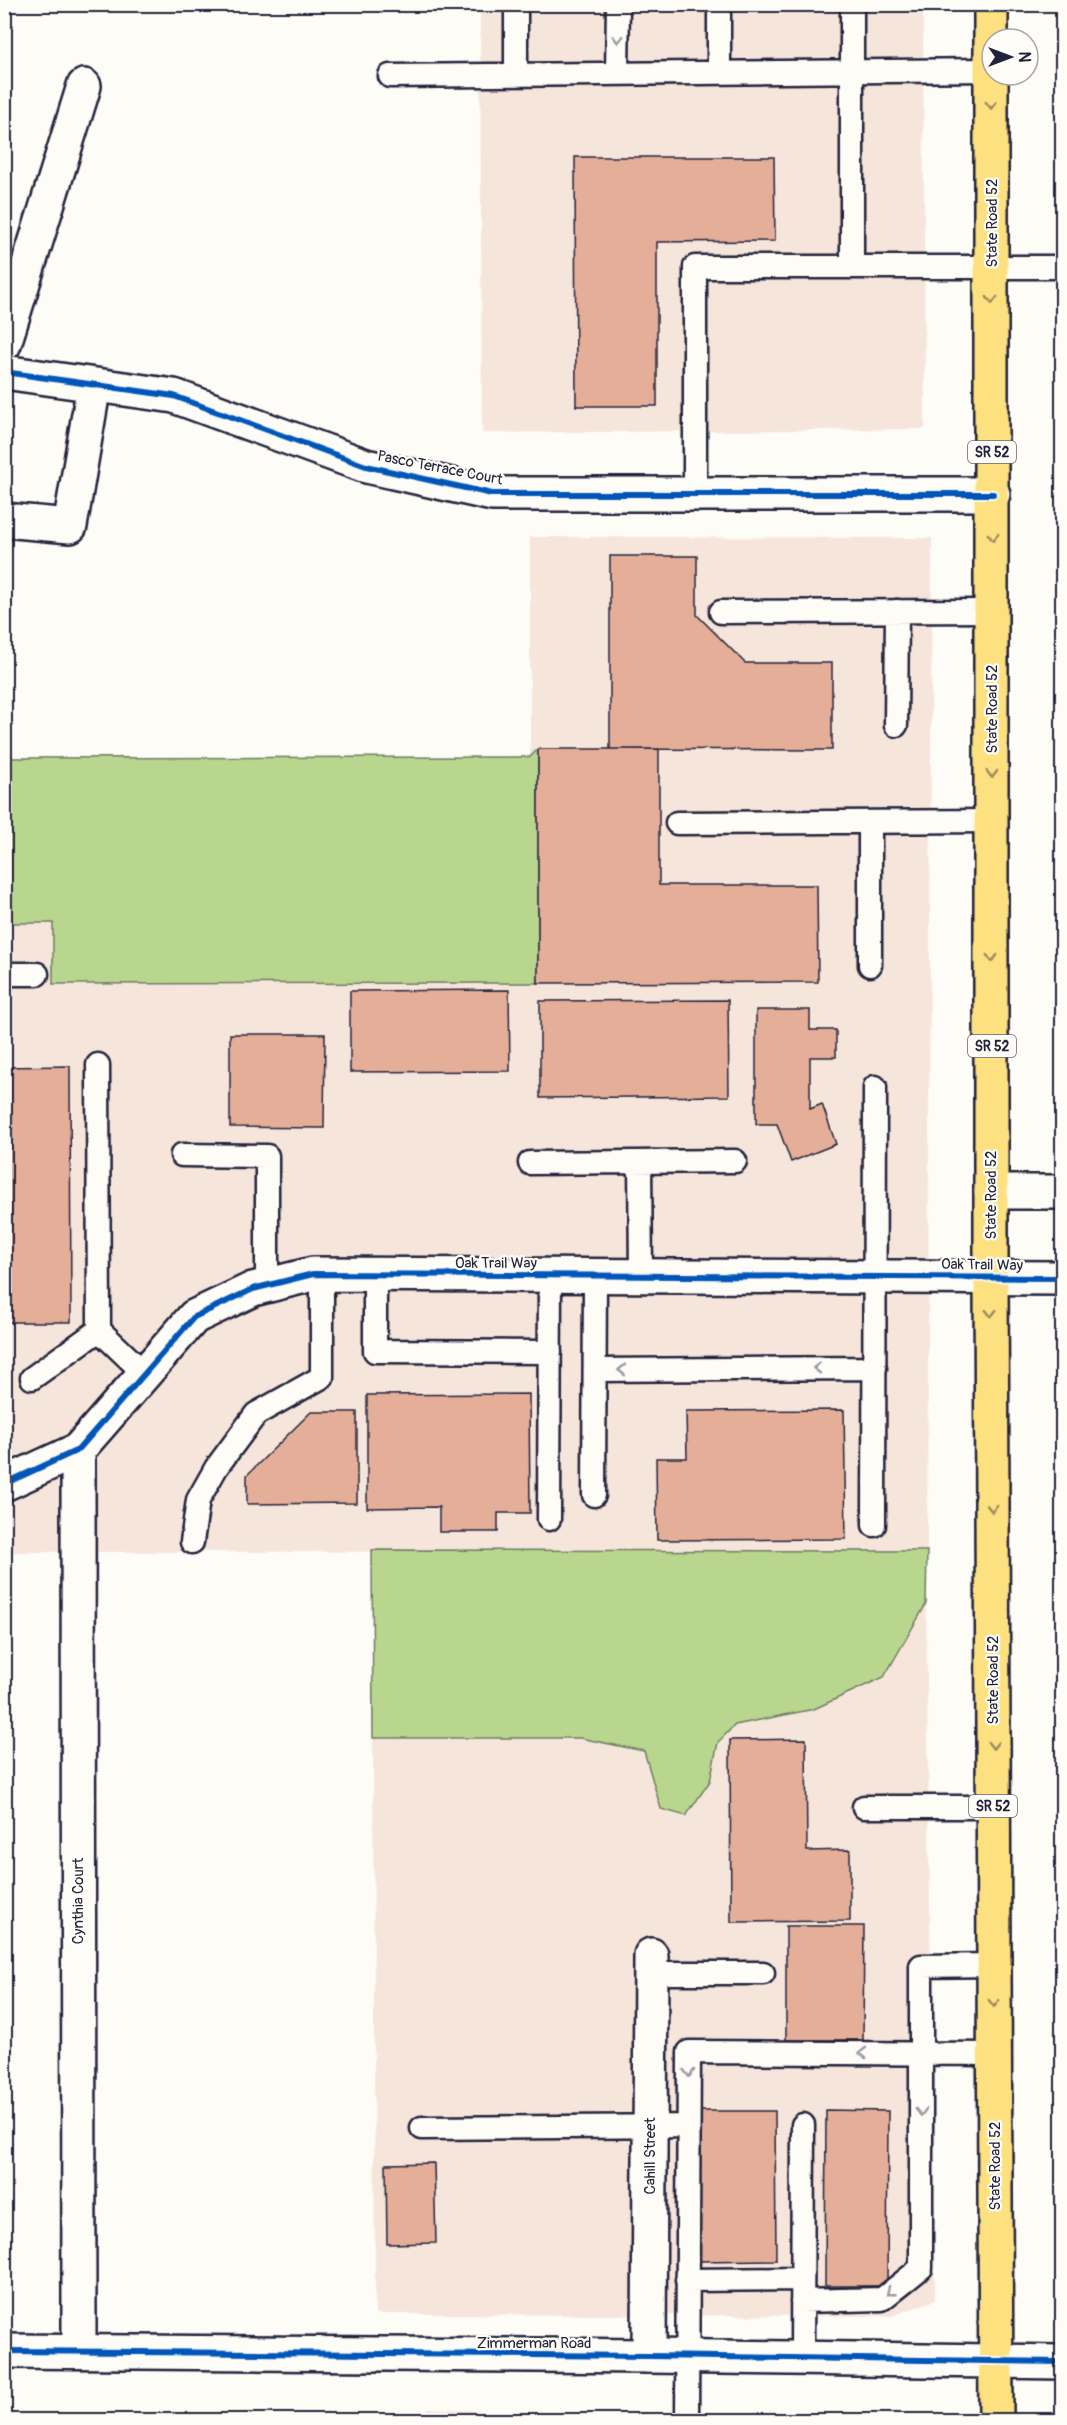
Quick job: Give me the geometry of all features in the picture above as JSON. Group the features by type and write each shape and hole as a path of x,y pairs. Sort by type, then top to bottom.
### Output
{"main road":[{"name":"State Road 52","path":"991,4 991,27"},
{"name":"State Road 52","path":"991,87 993,611 991,1277 996,2421"}],"street":[{"path":"4,344 84,86"},
{"name":"Pasco Terrace Court","path":"4,372 174,396 366,466 492,494 993,494"},
{"path":"4,520 70,526 94,385"},
{"path":"991,1192 1062,1192"},
{"name":"Oak Trail Way","path":"4,1484 78,1450 194,1317 253,1289 322,1274 1062,1278"},
{"name":"Cynthia Court","path":"78,1450 79,2351"},
{"name":"Cahill Street","path":"649,2356 651,1964"},
{"name":"Zimmerman Road","path":"4,2351 687,2356 1062,2362"}],"lane":[{"path":"516,4 516,75"},
{"path":"617,74 618,4"},
{"path":"719,4 719,73"},
{"path":"852,4 852,267"},
{"path":"390,76 980,70"},
{"path":"695,494 695,267 1062,267"},
{"path":"896,725 897,611"},
{"path":"722,612 993,611"},
{"path":"677,823 992,821"},
{"path":"870,822 870,965"},
{"path":"4,974 38,974"},
{"path":"98,1065 99,1330 144,1373"},
{"path":"874,1525 875,1087"},
{"path":"182,1155 267,1156 267,1286"},
{"path":"530,1163 735,1161"},
{"path":"640,1162 641,1276"},
{"path":"192,1542 198,1500 216,1468 256,1414 322,1377 322,1274"},
{"path":"375,1274 375,1351 550,1352"},
{"path":"549,1519 550,1275"},
{"path":"594,1495 595,1276"},
{"path":"32,1378 99,1330"},
{"path":"595,1370 875,1368"},
{"path":"864,1807 993,1807"},
{"path":"651,1964 763,1973"},
{"path":"687,2280 882,2299 921,2268 921,1966 994,1965"},
{"path":"687,2421 689,2052 995,2054"},
{"path":"802,2359 803,2125"},
{"path":"422,2128 688,2126"}],"shaded area":[{"path":"480,5 923,5 925,429 482,433"},
{"path":"530,537 932,538 927,1551 5,1552 5,923 54,923 53,984 538,983 538,750 530,757"},
{"path":"926,1604 935,2300 892,2316 375,2314 373,1738 580,1738 645,1751 661,1809 710,1781 718,1742 735,1725 814,1709 884,1677"},
{"path":"428,2408 634,2420 423,2420"}],"green space":[{"path":"538,749 538,983 53,984 53,923 5,923 5,758 530,757"},
{"path":"372,1550 927,1551 926,1604 884,1677 814,1709 735,1725 718,1742 710,1781 686,1816 661,1809 644,1751 580,1738 373,1738"}],"building":[{"path":"575,157 774,157 775,241 657,242 657,406 576,406"},
{"path":"610,556 697,556 697,615 745,663 832,663 832,750 610,749"},
{"path":"538,749 659,749 659,885 817,885 818,982 538,983"},
{"path":"509,990 510,1071 350,1072 350,991"},
{"path":"728,1000 729,1096 540,1098 540,1001"},
{"path":"756,1010 810,1010 810,1030 836,1030 836,1057 810,1057 810,1109 822,1104 836,1144 791,1162 777,1124 756,1124"},
{"path":"230,1034 325,1034 324,1128 230,1127"},
{"path":"70,1066 71,1322 4,1322 4,1067"},
{"path":"529,1394 530,1513 498,1513 498,1532 439,1532 439,1507 367,1508 367,1395"},
{"path":"844,1410 846,1539 657,1540 656,1458 687,1458 686,1411"},
{"path":"311,1412 357,1412 357,1503 247,1504 247,1475"},
{"path":"806,1739 807,1851 850,1850 850,1921 731,1922 730,1740"},
{"path":"786,1926 864,1926 863,2040 786,2040"},
{"path":"826,2110 888,2111 887,2286 825,2286"},
{"path":"699,2111 775,2111 776,2260 699,2261"},
{"path":"434,2163 436,2243 387,2244 386,2164"}],"cycle path":[{"path":"4,372 174,396 366,466 492,494 993,494"},
{"path":"4,1484 78,1450 194,1317 253,1289 313,1274 1062,1278"},
{"path":"4,2351 1062,2362"}]}
